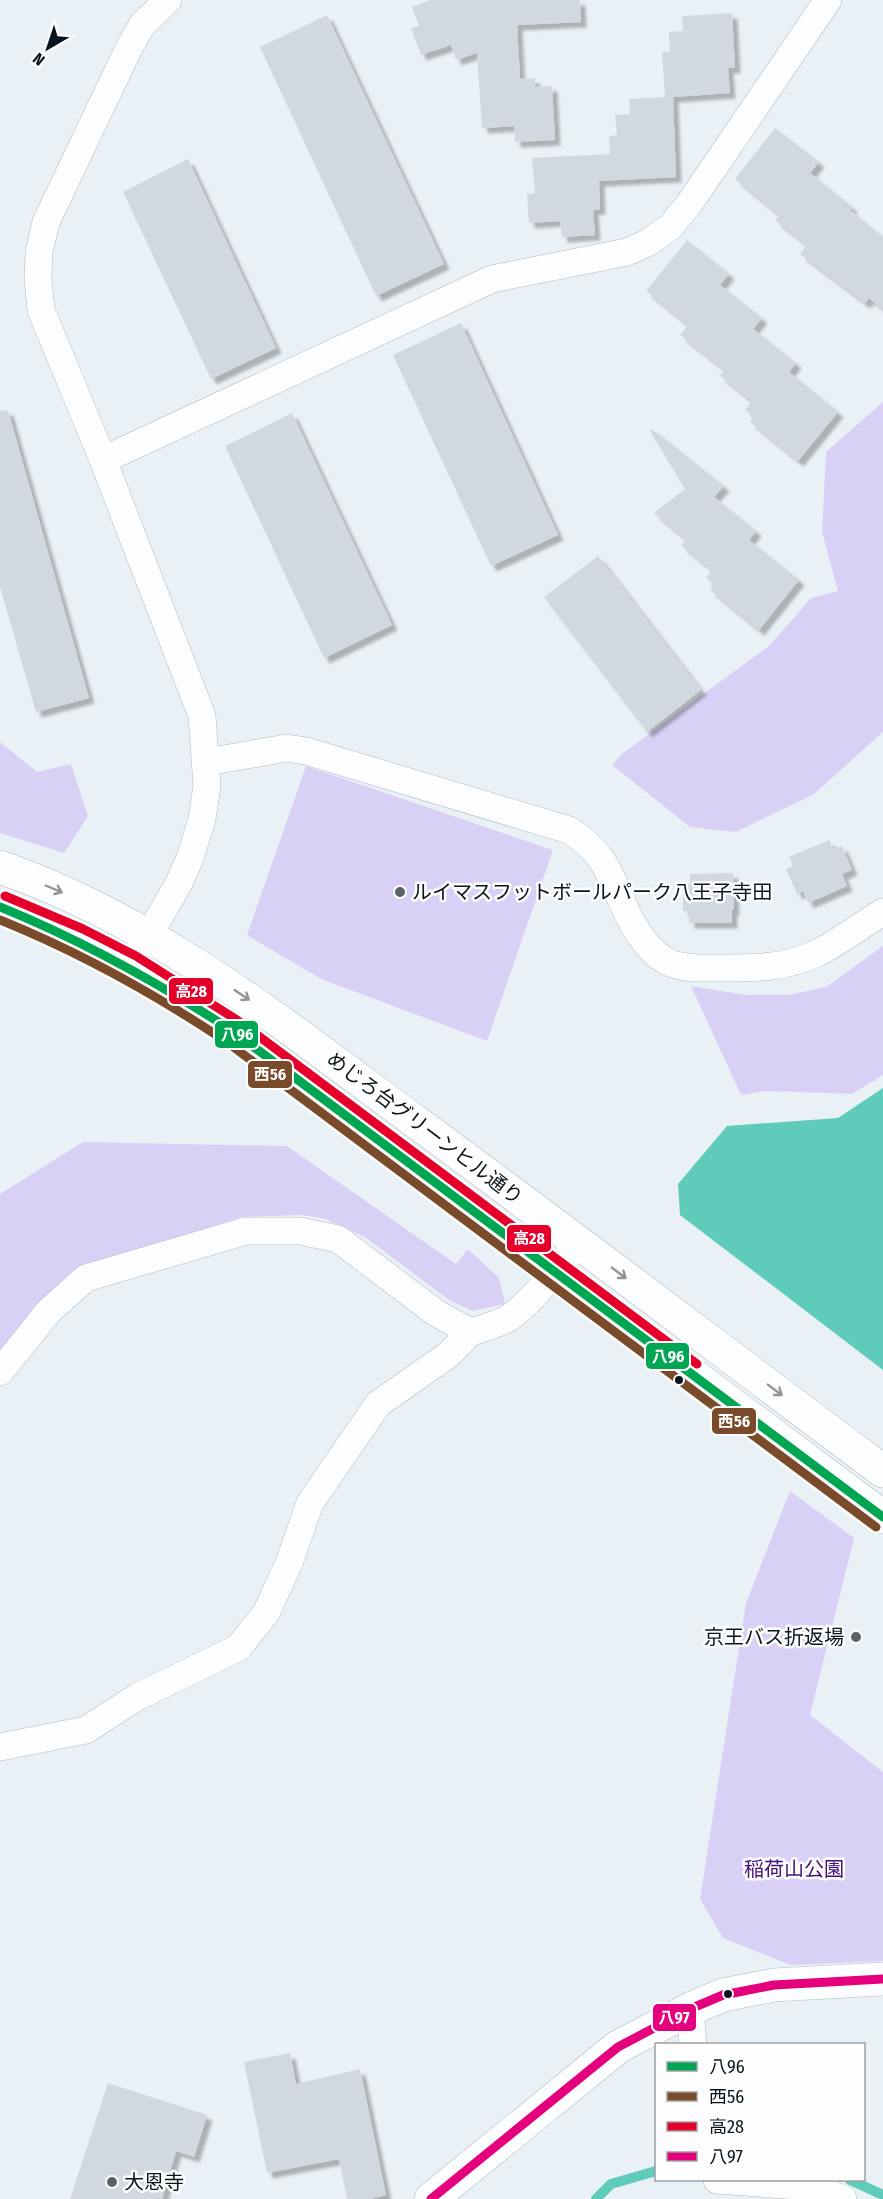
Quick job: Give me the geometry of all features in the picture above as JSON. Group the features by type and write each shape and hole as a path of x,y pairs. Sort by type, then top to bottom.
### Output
{"street":[{"path":"130,967 178,885 190,858 204,808 207,786 202,716 42,310 38,279 39,252 46,222 128,50 142,25 168,0"},
{"path":"103,460 492,279 627,252 649,242 671,226 689,204 828,0"},
{"path":"206,762 287,748 306,751 568,830 584,839 607,865 625,910 649,947 660,957 673,964 691,968 766,968 784,965 818,953 883,912"},
{"name":"めじろ台グリーンヒル通り","path":"0,867 70,896 149,935 268,1012 883,1472"},
{"name":"めじろ台グリーンヒル通り","path":"0,907 78,940 130,967 231,1030 883,1517"},
{"path":"0,1372 50,1311 86,1278 246,1231 300,1232 338,1239 436,1313 471,1332"},
{"path":"0,1747 86,1730 137,1697 238,1648 266,1613 289,1563 310,1503 378,1404 448,1355 471,1332 492,1326 509,1317 555,1271 578,1242"},
{"path":"431,2199 618,2047 690,2009 723,1995 774,1984 883,1979"},
{"path":"690,2009 693,2043"},
{"path":"731,2181 812,2187 843,2199"}],"green space":[{"path":"883,402 883,732 814,794 736,832 690,827 612,765 623,753 770,645 811,598 838,591 822,532 826,452"},
{"path":"0,742 37,772 71,764 88,816 64,853 0,833"},
{"name":"ルイマスフットボールパーク八王子寺田","path":"306,766 553,850 487,1041 321,979 247,935"},
{"path":"883,946 883,1075 852,1094 765,1091 741,1095 691,986 746,995 789,995 826,987"},
{"path":"83,1142 287,1146 456,1264 468,1249 499,1278 505,1304 473,1311 449,1300 365,1237 326,1219 303,1215 241,1217 71,1272 34,1307 0,1351 0,1194"},
{"name":"稲荷山公園","path":"790,1491 854,1538 810,1715 883,1772 883,1961 791,1965 723,1938 700,1899 746,1603"}],"shaded area":[{"path":"883,1088 883,1370 680,1215 678,1184 727,1126 838,1118"}],"building":[{"path":"430,0 580,0 581,22 517,25 520,79 535,78 535,87 552,86 555,140 515,142 514,126 482,128 477,53 456,60 451,45 421,55 411,28 419,26 412,7"},
{"path":"732,13 735,68 728,68 730,93 673,97 676,177 599,181 600,209 593,210 595,235 562,237 560,221 529,223 527,194 535,193 532,158 610,154 609,136 617,135 615,115 630,114 629,99 665,97 662,52 670,52 669,32 683,31 682,16"},
{"path":"327,15 444,264 376,296 260,47"},
{"path":"775,128 819,162 810,173 852,207 850,210 883,237 883,309 869,298 865,303 800,254 807,245 775,220 780,215 735,179"},
{"path":"188,159 276,348 211,379 123,192"},
{"path":"687,240 729,274 720,285 762,318 753,329 796,363 789,372 838,412 798,461 750,422 754,417 745,410 752,401 720,376 725,370 680,335 688,325 646,291"},
{"path":"461,323 558,535 491,566 393,355"},
{"path":"8,410 89,698 36,712 0,587 0,411"},
{"path":"292,413 392,625 324,658 225,446"},
{"path":"652,429 724,486 714,497 756,531 749,540 799,580 759,630 710,590 714,585 706,578 712,570 681,545 686,539 654,513 685,489 650,431"},
{"path":"598,556 701,690 647,732 544,597"},
{"path":"829,840 833,849 842,846 852,870 842,874 847,886 808,903 803,891 797,894 786,869 793,866 789,857"},
{"path":"733,873 732,923 689,923 689,911 683,911 683,884 690,884 690,874"},
{"path":"290,2053 296,2084 360,2069 386,2195 370,2199 347,2199 339,2159 267,2173 244,2062"},
{"path":"108,2083 207,2115 194,2157 176,2151 162,2199 70,2199"}],"waterway":[{"path":"596,2199 611,2184 655,2171"},
{"path":"852,2181 883,2195"}],"transit line":[{"name":"高28","path":"5,896 83,929 136,956 237,1020 697,1364"},
{"name":"八96","path":"0,907 60,933 118,963 231,1030 883,1517"},
{"name":"西56","path":"0,920 115,974 224,1040 876,1527"},
{"name":"八97","path":"431,2199 618,2047 690,2009 723,1995 774,1985 883,1979"}],"place":[{"name":"ルイマスフットボールパーク八王子寺田","path":"400,892"},
{"name":"京王バス折返場","path":"856,1637"},
{"name":"大恩寺","path":"112,2182"}]}
